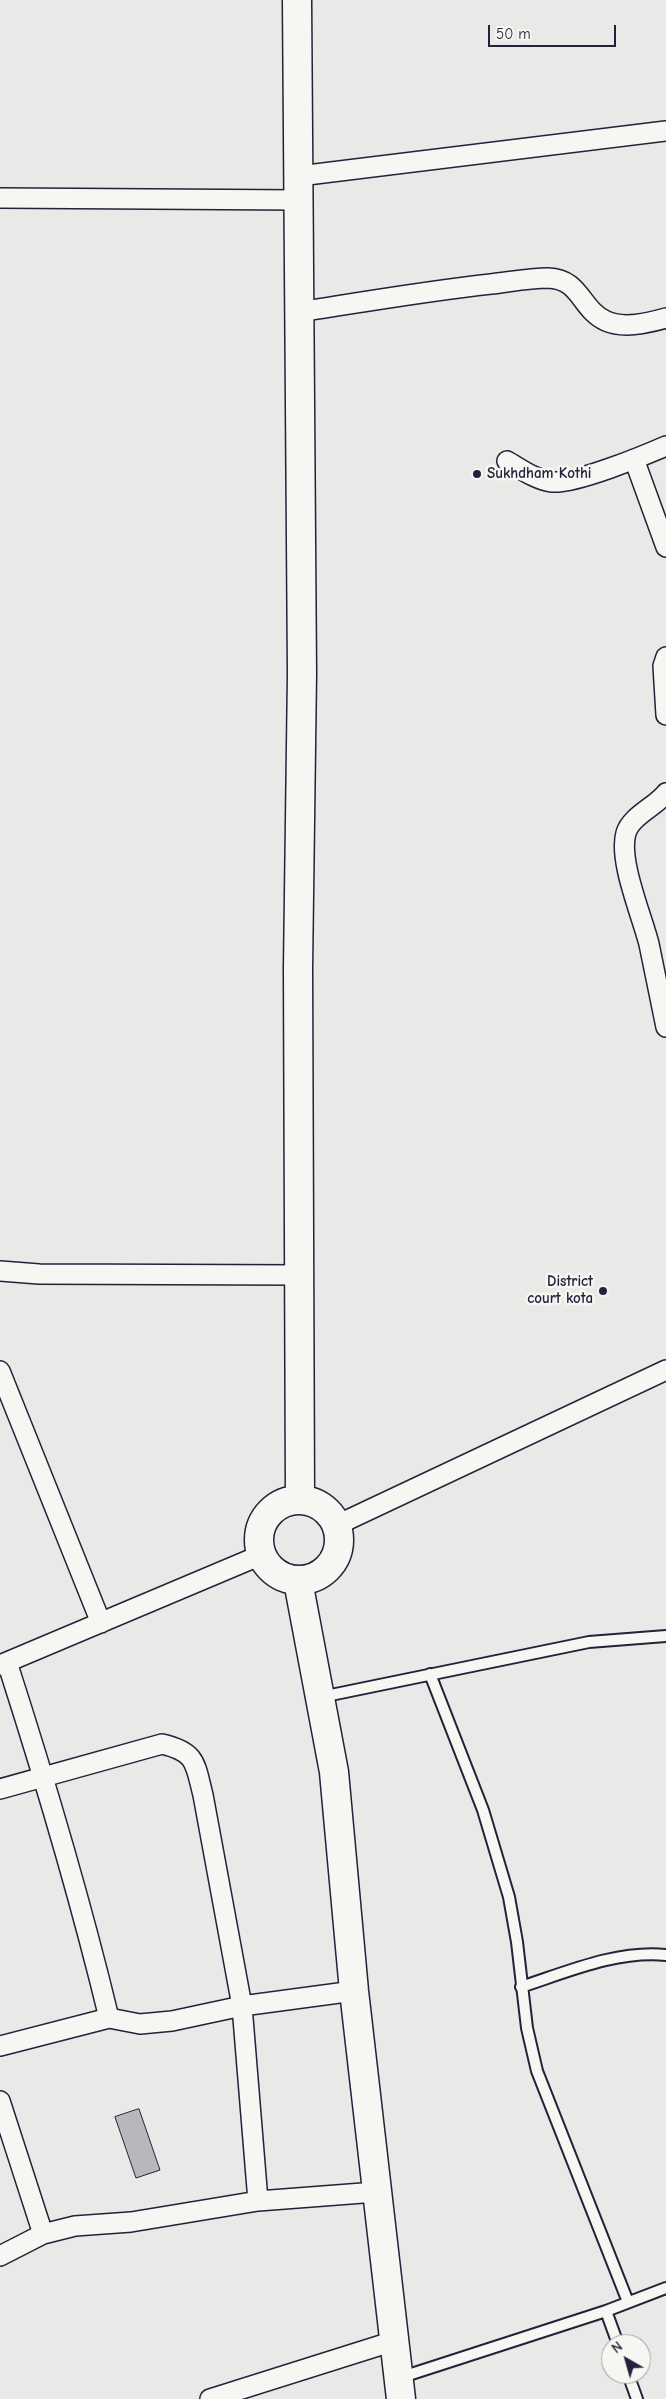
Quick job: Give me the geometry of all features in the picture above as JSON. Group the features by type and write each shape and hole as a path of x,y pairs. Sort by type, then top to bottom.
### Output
{"street":[{"path":"297,0 302,673 298,968 300,1499"},
{"path":"0,198 299,188 666,131"},
{"path":"300,312 450,288 547,278 565,281 574,288 592,311 607,322 630,325 666,318"},
{"path":"507,461 541,480 554,482 572,479 634,459 666,446"},
{"path":"634,459 666,547"},
{"path":"666,657 663,666 666,715"},
{"path":"666,793 658,803 638,818 626,832 624,847 630,880 649,943 666,1027"},
{"path":"0,1271 39,1274 298,1275"},
{"path":"337,1525 666,1370"},
{"path":"0,1371 100,1623"},
{"path":"300,1499 315,1503 328,1512 337,1525 340,1541 336,1556 327,1570 314,1578 298,1581 283,1578 270,1569 261,1556 258,1540 262,1524 270,1511 284,1502 300,1499"},
{"path":"109,2018 87,1928 44,1776 3,1664 261,1556"},
{"path":"298,1581 334,1772 354,1991 399,2389"},
{"path":"0,1789 162,1744 181,1748 195,1763 203,1795 242,2006 258,2201"},
{"path":"0,2046 109,2018 140,2024 172,2021 242,2006 354,1991"},
{"path":"0,2101 43,2234"},
{"path":"0,2256 43,2234 75,2226 131,2222 258,2201 376,2192"},
{"path":"213,2399 394,2341"}],"lane":[{"path":"321,1697 589,1642 666,1636"},
{"path":"430,1674 483,1810 509,1897 517,1942 527,2028 537,2070 628,2302"},
{"path":"521,1987 594,1963 651,1954 666,1955"},
{"path":"399,2389 666,2288"},
{"path":"606,2311 614,2334"},
{"path":"632,2384 637,2399"}],"building":[{"path":"139,2109 160,2170 136,2178 115,2117"}],"place":[{"name":"Sukhdham Kothi","path":"477,474"},
{"name":"District court kota","path":"603,1291"}]}
